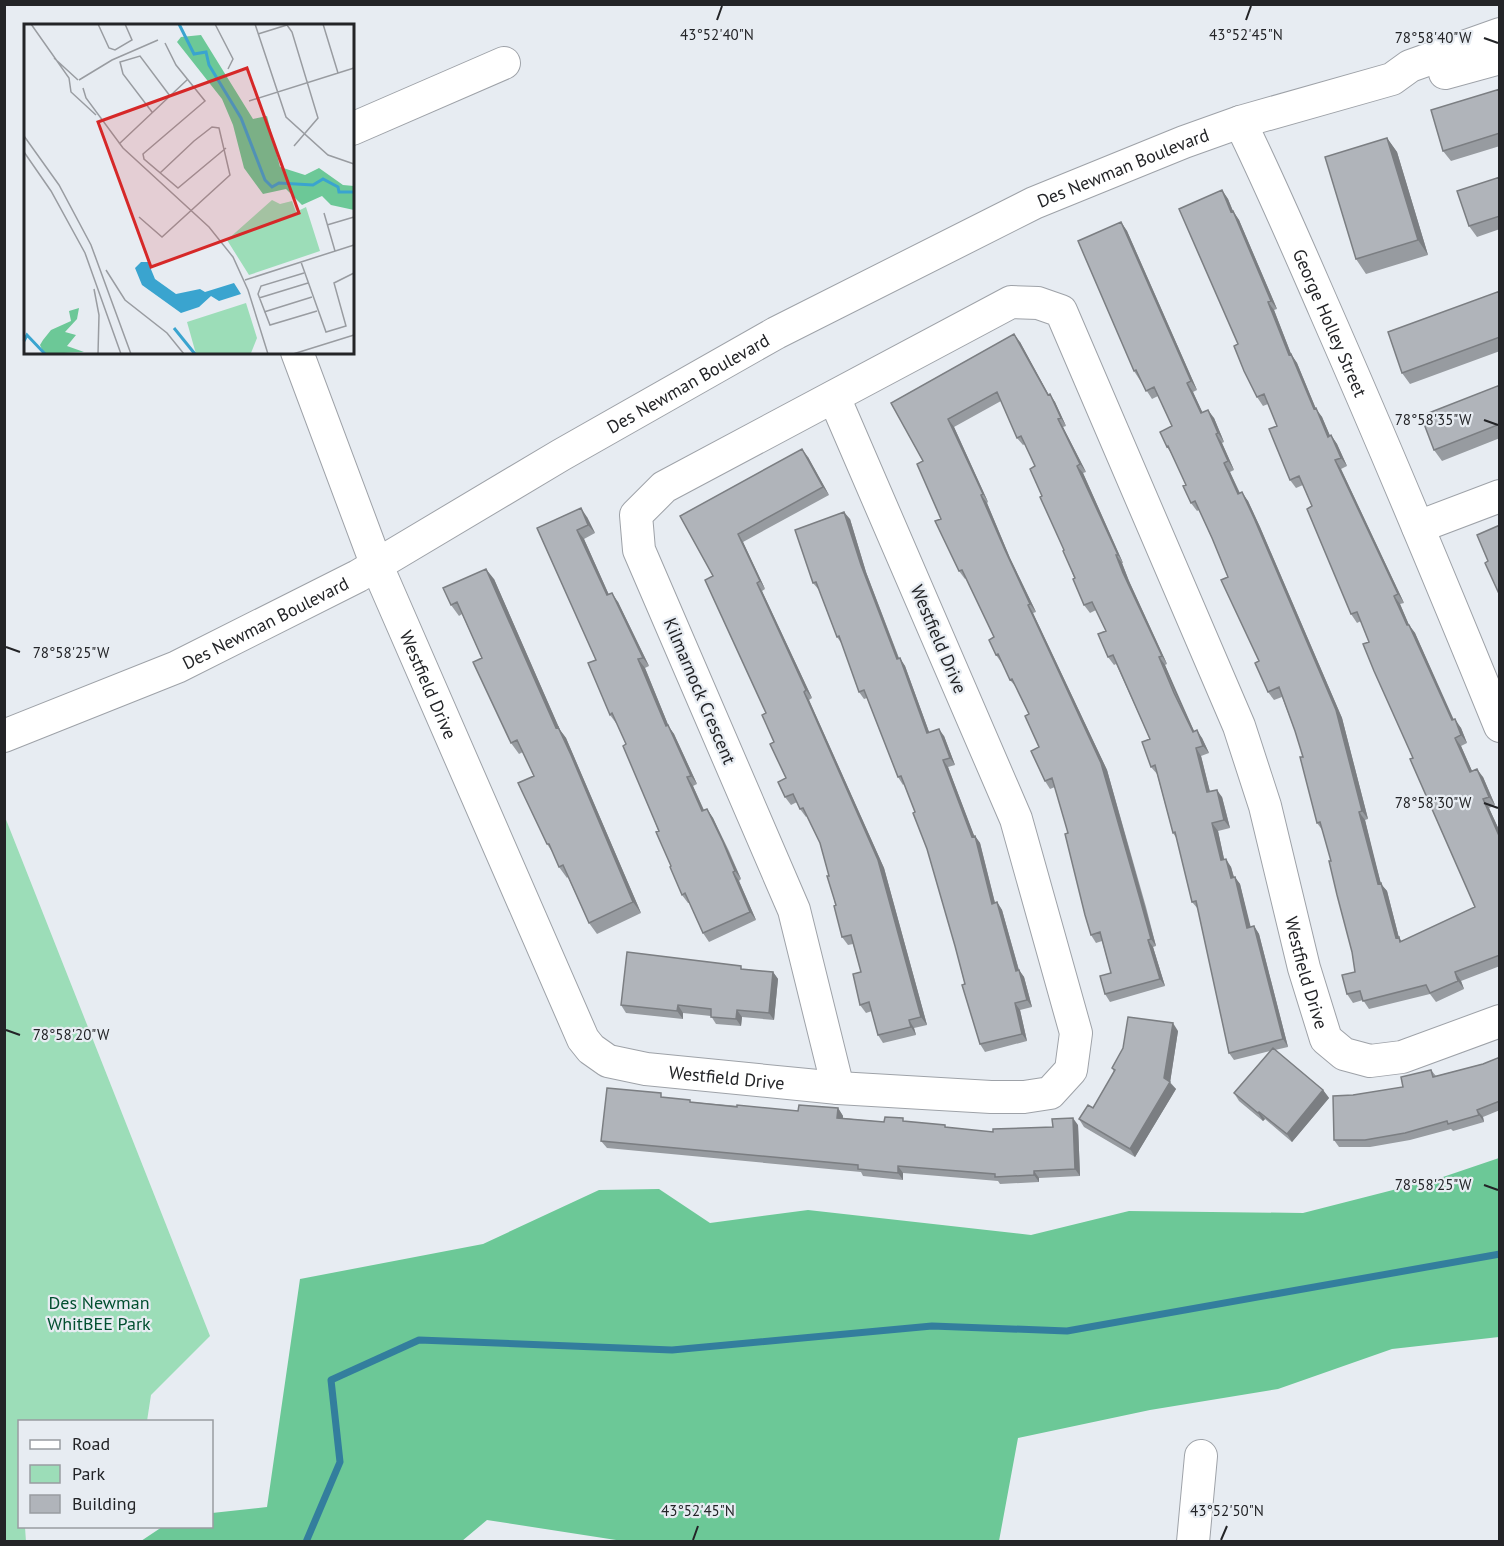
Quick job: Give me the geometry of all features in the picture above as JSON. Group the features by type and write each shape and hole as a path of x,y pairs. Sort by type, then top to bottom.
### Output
{"street":[{"name":"Des Newman Boulevard","path":"4,736 177,667 376,567 561,455 776,333 1034,202 1240,122 1392,79 1410,66 1500,34"},
{"name":"Des Newman Boulevard","path":"1392,79 1416,81 1500,58"},
{"path":"354,128 504,63"},
{"name":"George Holley Street","path":"1240,122 1338,339 1500,726"},
{"name":"Westfield Drive","path":"298,354 376,567 584,1039 591,1049 608,1062 646,1069 838,1088 991,1097 1024,1097 1050,1093 1071,1070 1076,1032 1016,819 834,397 1011,302 1038,303 1061,311 1239,726 1264,806 1304,968 1326,1039 1344,1054 1370,1061 1402,1057 1500,1021"},
{"name":"Kilmarnock Crescent","path":"834,397 664,487 636,515 639,550 794,910 838,1088"},
{"path":"1418,527 1500,496"},
{"path":"1193,1542 1201,1456"}],"green space":[{"name":"Des Newman WhitBEE Park","path":"5,817 210,1336 151,1395 147,1420 18,1420 18,1528 25,1528 26,1542 4,1541"},
{"path":"1499,1158 1499,1337 1392,1349 1278,1389 1150,1410 1018,1438 999,1541 629,1542 487,1520 462,1541 141,1541 160,1528 213,1528 213,1513 267,1507 300,1279 483,1244 599,1190 659,1189 710,1223 808,1210 1031,1235 1129,1211 1303,1213 1440,1178"}],"building":[{"path":"1500,89 1500,133 1443,151 1431,110"},
{"path":"1387,138 1418,240 1356,259 1325,157"},
{"path":"1500,177 1500,216 1469,226 1457,191"},
{"path":"1222,190 1271,301 1268,302 1289,355 1291,354 1314,409 1316,408 1328,437 1331,435 1341,458 1335,460 1398,594 1394,596 1452,720 1455,719 1461,735 1455,738 1470,772 1477,769 1489,797 1483,799 1500,838 1500,955 1455,972 1458,981 1430,993 1426,985 1363,1001 1360,991 1347,994 1342,975 1355,972 1352,952 1329,861 1331,861 1320,822 1317,823 1295,731 1279,687 1268,692 1255,663 1259,661 1221,580 1228,577 1212,538 1195,501 1191,503 1183,486 1186,485 1160,432 1172,426 1154,387 1146,391 1136,370 1134,371 1078,241 1121,222 1191,381 1187,383 1201,413 1208,410 1228,461 1224,463 1238,494 1242,492 1254,518 1336,710 1378,884 1381,883 1396,938 1399,937 1400,942 1475,907 1410,759 1413,758 1363,644 1369,642 1357,612 1351,614 1307,509 1312,506 1299,476 1290,480 1269,429 1277,426 1264,394 1257,397 1244,371 1234,346 1238,344 1179,209"},
{"path":"1500,291 1500,337 1402,373 1388,332"},
{"path":"1014,334 1048,395 1050,394 1061,418 1058,419 1080,464 1077,466 1162,656 1159,657 1174,693 1193,732 1197,730 1203,746 1196,748 1207,792 1217,790 1224,820 1212,823 1221,860 1226,859 1231,878 1235,877 1247,928 1254,926 1283,1039 1229,1053 1196,901 1192,902 1175,832 1173,833 1155,765 1151,767 1142,742 1150,739 1113,655 1108,657 1098,634 1106,631 1092,602 1084,605 1030,469 1035,466 1021,436 1017,438 997,392 948,419 983,494 981,495 1030,604 1028,605 1101,763 1151,939 1148,940 1160,979 1105,994 1100,976 1111,973 1100,932 1091,935 1065,834 1068,833 1052,778 1045,781 1031,751 1039,747 1025,716 1029,714 1012,679 1010,680 998,654 996,655 989,640 994,637 962,570 959,571 935,521 941,519 917,464 923,461 891,403"},
{"path":"1500,385 1500,424 1434,450 1421,416"},
{"path":"802,449 823,487 738,534 760,581 757,583 806,690 804,692 878,860 921,1017 909,1020 911,1027 878,1035 869,1002 860,1005 853,974 861,972 851,935 842,937 820,843 803,808 800,809 793,794 785,797 778,782 786,778 770,744 774,742 762,715 766,713 705,580 713,576 680,516"},
{"path":"581,508 588,525 577,530 607,595 612,593 643,658 638,659 666,726 668,725 691,776 687,777 702,811 707,809 723,842 750,912 703,933 670,867 656,832 659,831 623,746 626,744 612,713 610,715 588,663 596,660 537,528"},
{"path":"844,512 861,565 897,659 900,658 927,733 939,729 950,758 943,760 972,837 975,836 992,904 997,902 1016,971 1019,970 1027,1000 1015,1003 1022,1034 980,1044 962,985 965,984 955,946 927,849 913,813 915,812 901,776 898,777 864,690 859,692 816,582 813,583 795,530"},
{"path":"1500,525 1500,596 1485,563 1488,561 1477,535"},
{"path":"486,569 556,728 558,727 571,755 633,902 589,923 563,865 559,867 518,783 534,776 517,740 511,743 473,662 482,658 457,602 451,605 443,588"},
{"path":"627,952 773,972 769,1013 737,1010 736,1019 711,1017 711,1009 678,1005 677,1011 621,1005"},
{"path":"1128,1017 1173,1023 1164,1078 1170,1082 1130,1149 1079,1119 1088,1105 1093,1108 1115,1070 1112,1068 1123,1048"},
{"path":"1273,1048 1323,1090 1287,1134 1234,1093"},
{"path":"1500,1057 1500,1101 1477,1110 1479,1115 1448,1124 1447,1121 1405,1133 1365,1140 1334,1140 1333,1096 1403,1087 1401,1077 1431,1070 1433,1077 1483,1064"},
{"path":"607,1088 661,1093 661,1097 737,1107 737,1105 798,1111 799,1105 838,1108 837,1118 884,1122 885,1117 903,1118 903,1121 993,1132 993,1129 1053,1127 1052,1119 1073,1118 1075,1169 1034,1171 1034,1175 995,1177 995,1174 898,1166 898,1173 858,1169 858,1165 601,1141"}],"waterway":[{"path":"306,1542 340,1462 331,1380 419,1340 672,1350 932,1326 1067,1331 1500,1254"}]}
